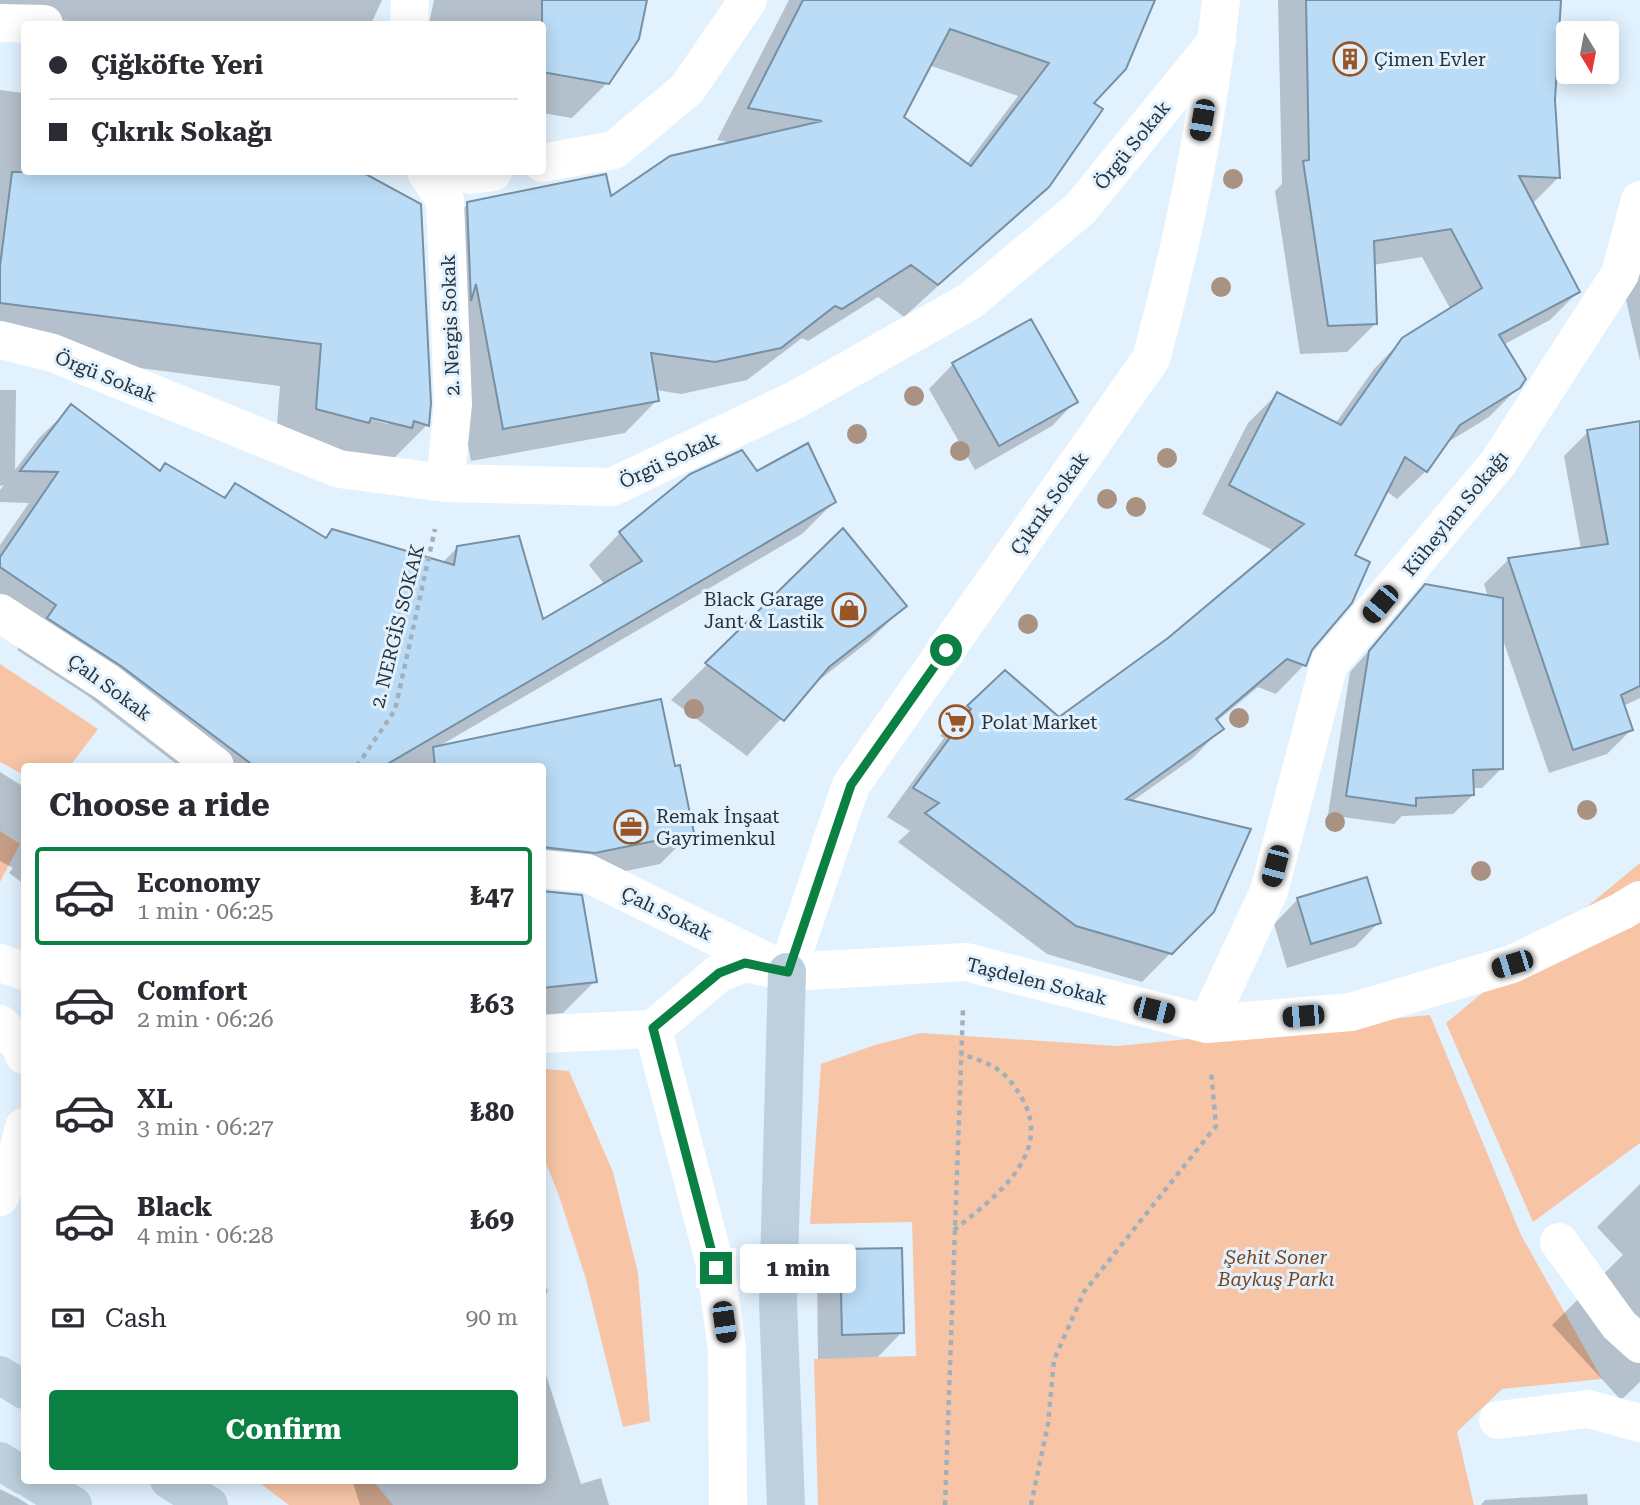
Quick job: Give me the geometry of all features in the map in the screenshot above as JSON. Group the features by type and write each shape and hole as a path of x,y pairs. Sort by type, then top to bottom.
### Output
{"street":[{"path":"409,21 410,0"},
{"path":"546,162 614,150 687,89 748,0"},
{"name":"Çıkrık Sokak","path":"788,972 851,785 1151,359 1173,276 1217,41 1221,0"},
{"path":"0,23 21,23"},
{"name":"Örgü Sokak","path":"0,340 53,353 339,469 445,483 612,487 797,399 970,301 1080,209 1217,41"},
{"name":"2. Nergis Sokak","path":"428,175 445,200 453,404 445,483"},
{"name":"Küheylan Sokağı","path":"1207,1024 1269,891 1329,664 1498,463 1620,274 1640,200"},
{"name":"Çalı Sokak","path":"0,613 108,683 211,763"},
{"name":"Çalı Sokak","path":"546,869 587,873 788,972"},
{"name":"Taşdelen Sokak","path":"788,972 965,962 1207,1024 1351,1012 1512,964 1640,900"},
{"path":"0,962 21,970"},
{"path":"546,1034 653,1028 719,973 745,963 788,972 778,1303 786,1505"},
{"path":"0,1024 21,1046"},
{"path":"653,1028 716,1268 727,1350 728,1505"},
{"path":"0,1196 16,1160 21,1140"},
{"path":"1559,1242 1619,1325 1640,1344"},
{"path":"0,1375 21,1388"},
{"path":"1499,1420 1588,1409 1640,1423"},
{"path":"0,1461 21,1474"},
{"path":"39,1484 73,1505"},
{"path":"175,1484 209,1505"}],"path":[{"name":"2. NERGİS SOKAK","path":"359,763 395,710 445,483"},
{"path":"945,1505 965,962"},
{"path":"1031,1505 1048,1424 1054,1360 1084,1292 1216,1126 1207,1024"},
{"path":"954,1230 1012,1178 1029,1152 1033,1129 1026,1107 1010,1077 987,1062 961,1054"}],"green space":[{"path":"0,664 98,729 72,763 21,763 21,773 0,762"},
{"path":"0,831 20,844 0,882"},
{"path":"1640,863 1640,1143 1533,1222 1446,1023"},
{"name":"Şehit Soner Baykuş Parkı","path":"1430,1015 1521,1235 1602,1379 1502,1389 1457,1432 1474,1505 818,1505 814,1359 916,1356 912,1222 810,1224 821,1064 875,1045 921,1033 1117,1046"},
{"path":"546,1069 569,1071 613,1172 638,1273 650,1421 623,1427 586,1279 546,1163"},
{"path":"261,1484 376,1484 393,1505 289,1505"}],"building":[{"path":"542,0 647,0 639,39 609,84 546,73 546,21 542,21"},
{"path":"803,0 1155,0 1126,69 1094,103 1103,109 1049,187 938,285 911,265 842,309 835,306 781,348 715,362 651,353 659,401 503,429 476,284 471,301 467,202 606,174 611,196 670,156 822,121 748,108","holes":["950,29 1049,63 971,166 904,117"]},
{"path":"1306,0 1561,0 1560,21 1556,21 1555,100 1560,178 1519,176 1580,292 1499,335 1526,379 1520,388 1460,425 1427,472 1405,457 1355,555 1370,562 1352,603 1312,650 1306,666 1287,659 1216,719 1224,729 1126,799 1251,829 1214,912 1172,954 1076,926 925,813 939,803 913,788 971,709 967,706 1005,670 1059,717 1168,638 1304,524 1229,485 1277,392 1341,425 1402,338 1482,288 1451,229 1374,241 1377,324 1328,326 1303,161 1309,160"},
{"path":"12,172 21,172 21,175 368,175 421,204 431,403 429,426 414,421 412,428 371,418 369,423 316,409 321,344 0,303 0,266"},
{"path":"1031,319 1078,402 999,446 952,363"},
{"path":"71,404 160,471 165,463 225,498 235,483 326,538 332,529 454,565 457,546 519,536 543,619 642,561 619,532 690,474 742,450 757,471 808,443 836,502 389,763 250,763 121,666 47,618 56,605 0,567 0,557 58,472 20,471"},
{"path":"1640,421 1640,686 1621,695 1633,730 1573,750 1508,558 1608,544 1587,430"},
{"path":"843,528 907,606 829,667 784,721 705,663"},
{"path":"1425,584 1503,598 1503,769 1473,770 1474,795 1416,798 1416,806 1346,796 1369,651"},
{"path":"661,699 675,766 680,765 694,833 595,853 546,847 546,763 435,763 433,747"},
{"path":"1367,877 1381,923 1311,944 1297,898"},
{"path":"546,891 582,895 597,982 546,988"},
{"path":"902,1248 904,1333 842,1335 840,1249"}],"place":[{"name":"Çimen Evler","path":"1350,59"},
{"name":"Black Garage Jant & Lastik","path":"849,610"},
{"name":"Polat Market","path":"956,722"},
{"name":"Remak İnşaat Gayrimenkul","path":"631,827"}],"route":[{"path":"716,1268 653,1028 719,973 745,963 788,972 851,785 946,650"}]}
